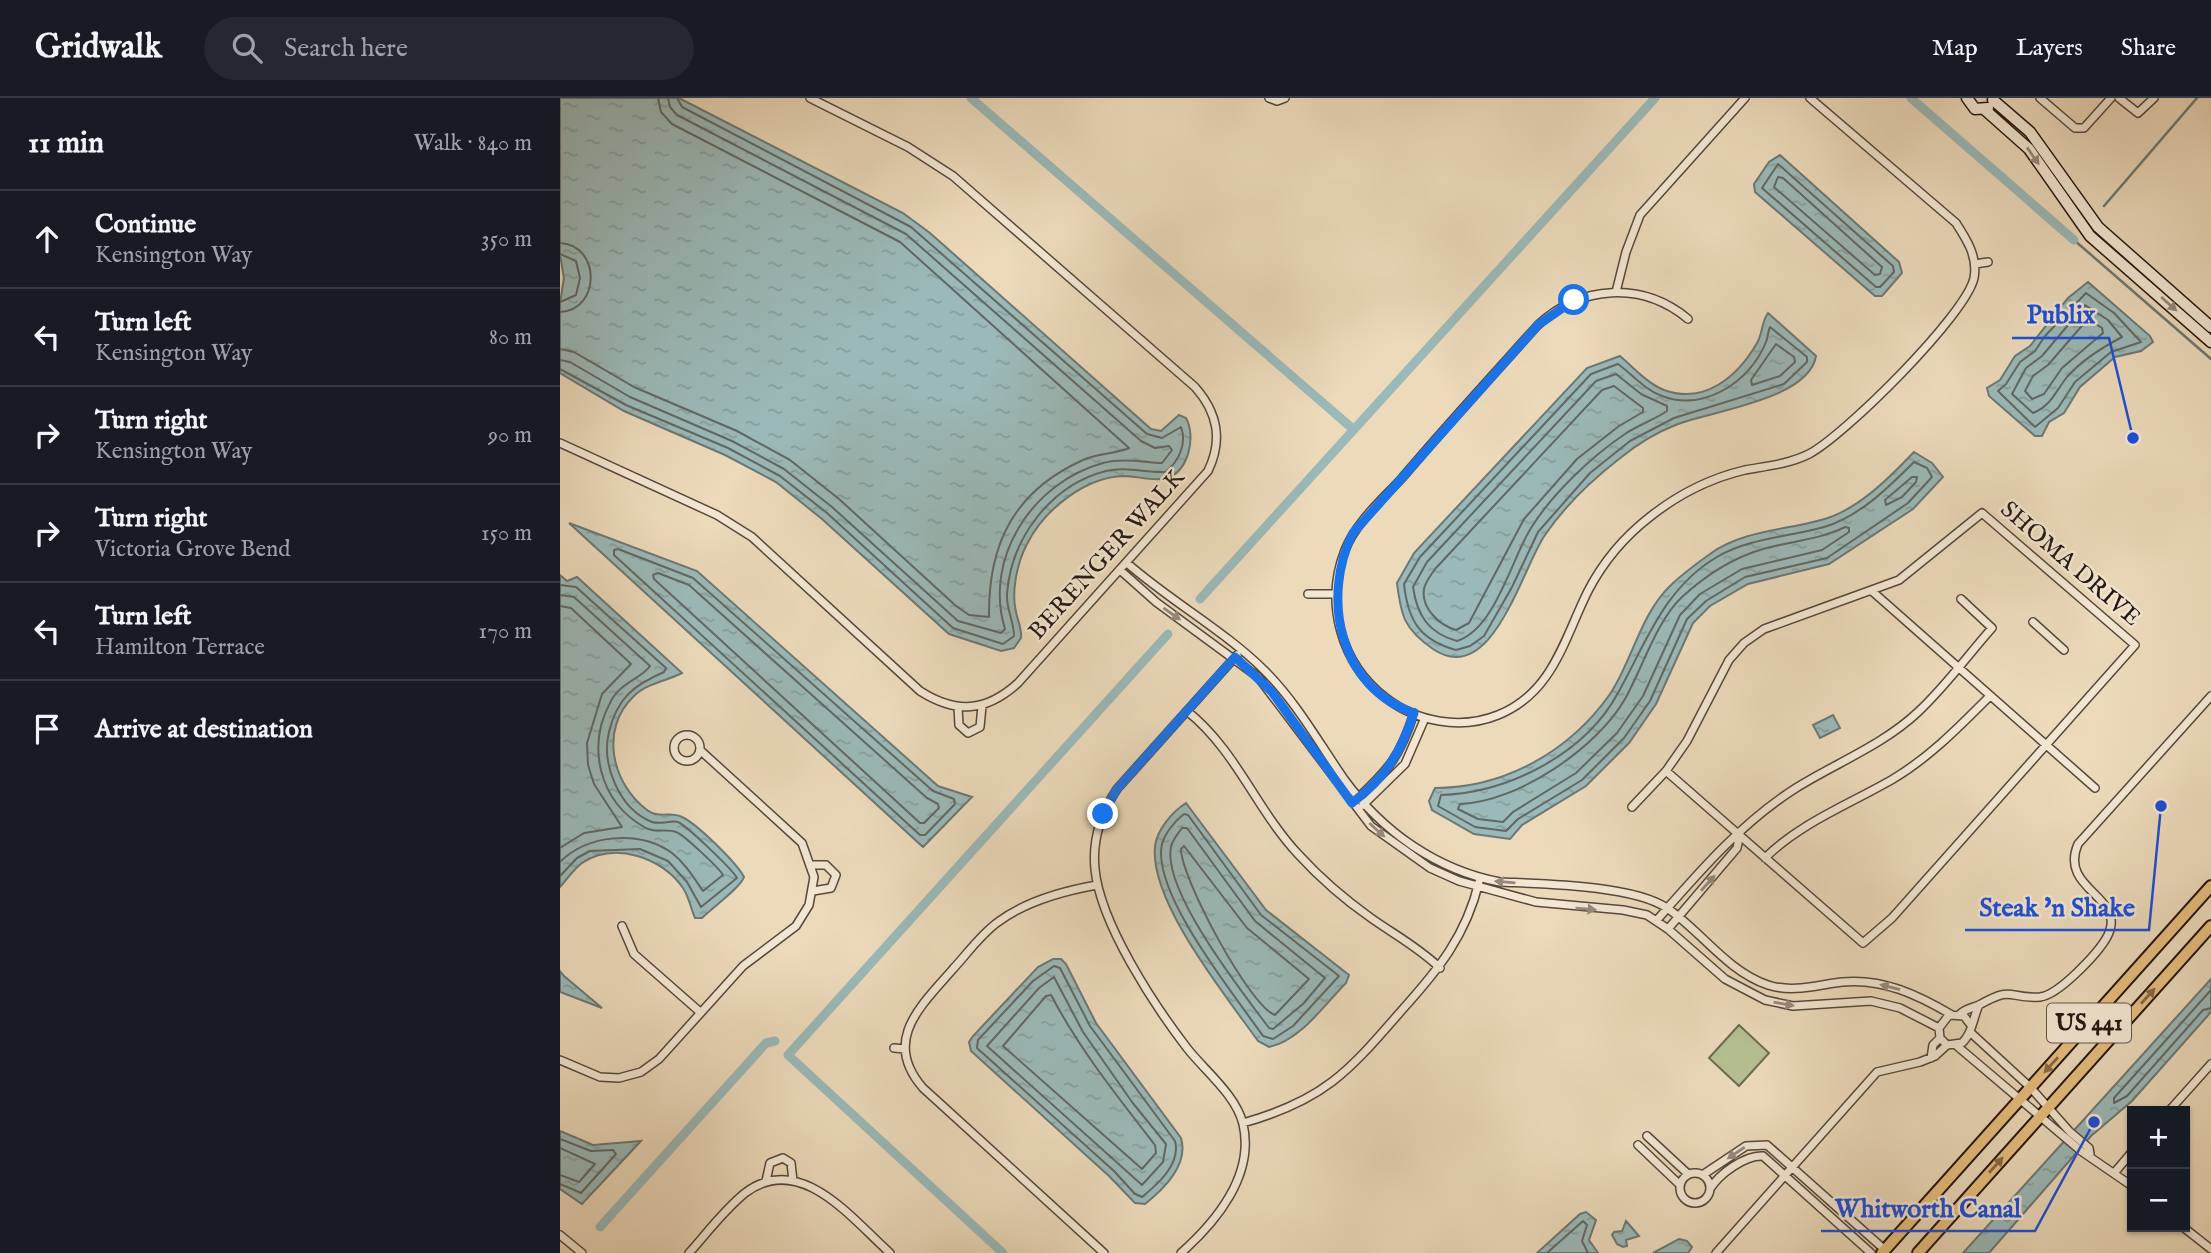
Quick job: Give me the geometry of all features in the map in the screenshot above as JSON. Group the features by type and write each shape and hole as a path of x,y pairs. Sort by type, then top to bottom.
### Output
{"main road":[{"name":"US 441","path":"1883,1251 2211,886"},
{"name":"US 441","path":"1918,1253 2211,926"}],"street":[{"name":"BERENGER WALK","path":"560,443 717,515 752,537 920,691 937,702 958,707 982,706 1003,696 1018,683 1208,471 1217,448 1218,434 1216,420 1204,397 953,176 908,147 810,98"},
{"path":"1269,98 1277,101 1285,98"},
{"path":"1616,292 1626,252 1640,215 1745,98"},
{"path":"1688,320 1657,301 1616,292 1574,300 1538,325 1353,533 1340,563 1336,594 1339,626 1358,669 1379,693 1425,718 1449,723 1479,721 1507,712 1531,695 1562,652 1600,571 1628,536 1662,507 1701,485 1743,471 1795,460 1821,446 1888,385 1940,330 1969,292 1975,264 1968,242 1956,223 1810,98"},
{"path":"1967,98 1971,107 1984,109 2029,149 2090,236 2211,342"},
{"path":"2040,98 2075,128 2084,128 2111,98"},
{"path":"2119,98 2138,113 2154,98"},
{"path":"1984,109 1993,99 2030,132 2098,227 2211,327"},
{"path":"1975,264 1988,262"},
{"name":"SHOMA DRIVE","path":"1632,807 1666,771 1706,708 1729,660 1744,643 1764,629 1873,592 1899,580 1982,513 2135,645 1892,918 1863,943 1666,771"},
{"path":"1126,563 1164,595 1241,650 1287,695 1362,800 1385,824 1420,851 1479,882 1646,897 1678,916 1736,968 1770,985 1790,988 1842,982 1880,984 1905,990 1956,1014 2049,1105 2068,1135"},
{"path":"1120,570 1156,603 1235,657 1272,692 1354,806 1393,845 1422,863 1536,902 1623,909 1657,920 1725,979 1765,1000 1793,1006 1871,1001 1900,1008 1939,1028"},
{"path":"1873,592 2095,788"},
{"path":"1308,594 1336,594"},
{"path":"1657,920 1734,837 1765,810 1795,788 1897,729 1918,712 1992,628 1961,599"},
{"path":"2033,622 2064,650"},
{"path":"1181,1253 1228,1200 1234,1189 1245,1150 1243,1123 1228,1096 1188,1048 1152,997 1121,942 1097,885 1095,841 1109,800 1241,650"},
{"path":"1765,858 1785,838 1896,778 1950,738 1990,695"},
{"path":"2127,1182 2040,1116 1957,1046 1947,1045 1940,1038 1939,1028 1945,1018 2003,992 2039,997 2055,991 2107,937 2112,916 2106,904 2081,882 2074,869 2073,856 2078,844 2211,696"},
{"path":"958,707 960,725 968,733 979,727 982,706"},
{"path":"1187,710 1222,744 1277,830 1314,871 1374,920 1412,943 1440,968"},
{"path":"1362,800 1399,755 1414,713"},
{"path":"1354,806 1405,764 1425,718"},
{"path":"560,1060 600,1077 629,1076 659,1059 743,966 796,926 809,905 813,891 812,864 802,844 700,750"},
{"path":"1668,929 1737,848 1740,834"},
{"path":"812,864 831,867 836,875 831,888 813,891"},
{"path":"1243,1123 1294,1105 1339,1078 1356,1064 1440,968 1465,927 1479,882"},
{"path":"1097,885 1055,894 996,923 913,1017 905,1049 910,1070 922,1088 1104,1253"},
{"path":"622,926 634,954 700,1012"},
{"path":"1957,1046 1966,1040 1979,1004"},
{"path":"1931,1058 1933,1045 1940,1038"},
{"path":"1716,1253 1877,1072 1931,1058 1947,1045"},
{"path":"894,1048 905,1049"},
{"path":"2173,1106 2211,1064"},
{"path":"1647,1136 1688,1174 1704,1174 1746,1146 1766,1145 1883,1251"},
{"path":"1638,1145 1680,1185"},
{"path":"1688,1174 1680,1185 1680,1193 1688,1203 1702,1201 1720,1178 1756,1156 1763,1156 1871,1253"},
{"path":"766,1181 770,1163 783,1158 793,1167 793,1181"},
{"path":"2115,1171 2127,1158"},
{"path":"1704,1174 1710,1189"},
{"path":"689,1253 735,1202 766,1181 793,1181 819,1189 890,1253"},
{"path":"2189,1232 2211,1249"},
{"path":"560,1235 582,1253"}],"green space":[{"path":"1739,1025 1769,1053 1739,1086 1709,1058"}],"water":[{"path":"560,98 679,98 903,213 930,233 1151,429 1161,431 1179,415 1186,418 1190,443 1181,468 1175,474 1162,479 1124,476 1095,482 1067,498 1044,519 1027,544 1018,569 1014,596 1021,638 1014,648 1001,651 949,634 822,519 776,482 725,455 624,411 560,373 560,303 564,278 560,255"},
{"path":"1780,155 1899,262 1902,273 1882,296 1875,296 1755,192 1754,184 1769,162"},
{"path":"2088,282 2150,336 2153,342 2141,351 2115,357 2080,387 2064,413 2049,422 2042,436 2035,436 1989,396 1987,388 2000,380 2015,356 2030,346 2068,298"},
{"path":"1768,313 1816,356 1809,371 1796,383 1758,401 1670,427 1640,444 1609,467 1579,494 1545,535 1502,619 1488,639 1472,653 1454,657 1433,649 1416,635 1403,613 1397,583 1414,553 1587,368 1620,356 1658,387 1679,394 1693,394 1719,384 1740,366 1759,339"},
{"path":"1914,452 1932,463 1943,477 1913,509 1829,564 1748,584 1710,606 1693,623 1656,704 1629,743 1586,786 1522,825 1510,839 1474,834 1432,810 1429,801 1435,788 1461,786 1511,773 1556,749 1576,733 1610,694 1643,625 1659,599 1699,562 1735,540 1834,516 1883,483"},
{"path":"569,523 697,571 938,786 972,797 923,847"},
{"path":"560,575 567,581 577,577 682,673 645,688 623,709 616,724 614,756 625,786 635,799 651,813 678,815 689,821 725,853 744,877 732,892 702,918 695,918 685,892 674,877 651,861 637,856 609,853 595,857 579,865 560,887"},
{"path":"1833,715 1840,728 1820,738 1813,725"},
{"path":"1186,803 1266,910 1349,975 1346,983 1311,1021 1280,1043 1269,1047 1258,1041 1210,975 1164,894 1156,869 1156,840 1166,822"},
{"path":"1053,959 1061,959 1066,964 1096,1023 1181,1138 1183,1148 1178,1167 1167,1184 1145,1204 1135,1203 1109,1176 971,1051 969,1042 973,1036 1038,967"},
{"path":"560,971 564,976 602,1008 560,992"},
{"path":"2211,979 2211,1012 2132,1101 2091,1136 1989,1253 1963,1253"},
{"path":"560,1131 593,1145 641,1141 582,1204 560,1189"},
{"path":"1586,1212 1596,1220 1589,1240 1598,1253 1537,1253 1580,1214"},
{"path":"1626,1221 1639,1236 1626,1240 1627,1246 1623,1247 1617,1244 1612,1235 1622,1231"},
{"path":"1679,1239 1687,1241 1692,1247 1688,1253 1653,1253"}],"waterway":[{"path":"971,98 1353,429"},
{"path":"1200,599 1655,98"},
{"path":"1911,98 2074,240"},
{"path":"2104,206 2197,98"},
{"path":"2074,240 2211,359"},
{"path":"1003,1253 788,1055 1168,634"},
{"path":"600,1227 766,1043 775,1041"}],"place":[{"name":"Publix","path":"2133,438"},
{"name":"Steak 'n Shake","path":"2161,806"},
{"name":"Whitworth Canal","path":"2094,1122"}],"route":[{"path":"1103,814 1117,789 1235,657 1272,692 1352,803 1390,768 1399,755 1414,713 1392,703 1379,693 1350,656 1343,641 1336,610 1340,563 1353,533 1444,429 1538,325 1574,300"}]}
